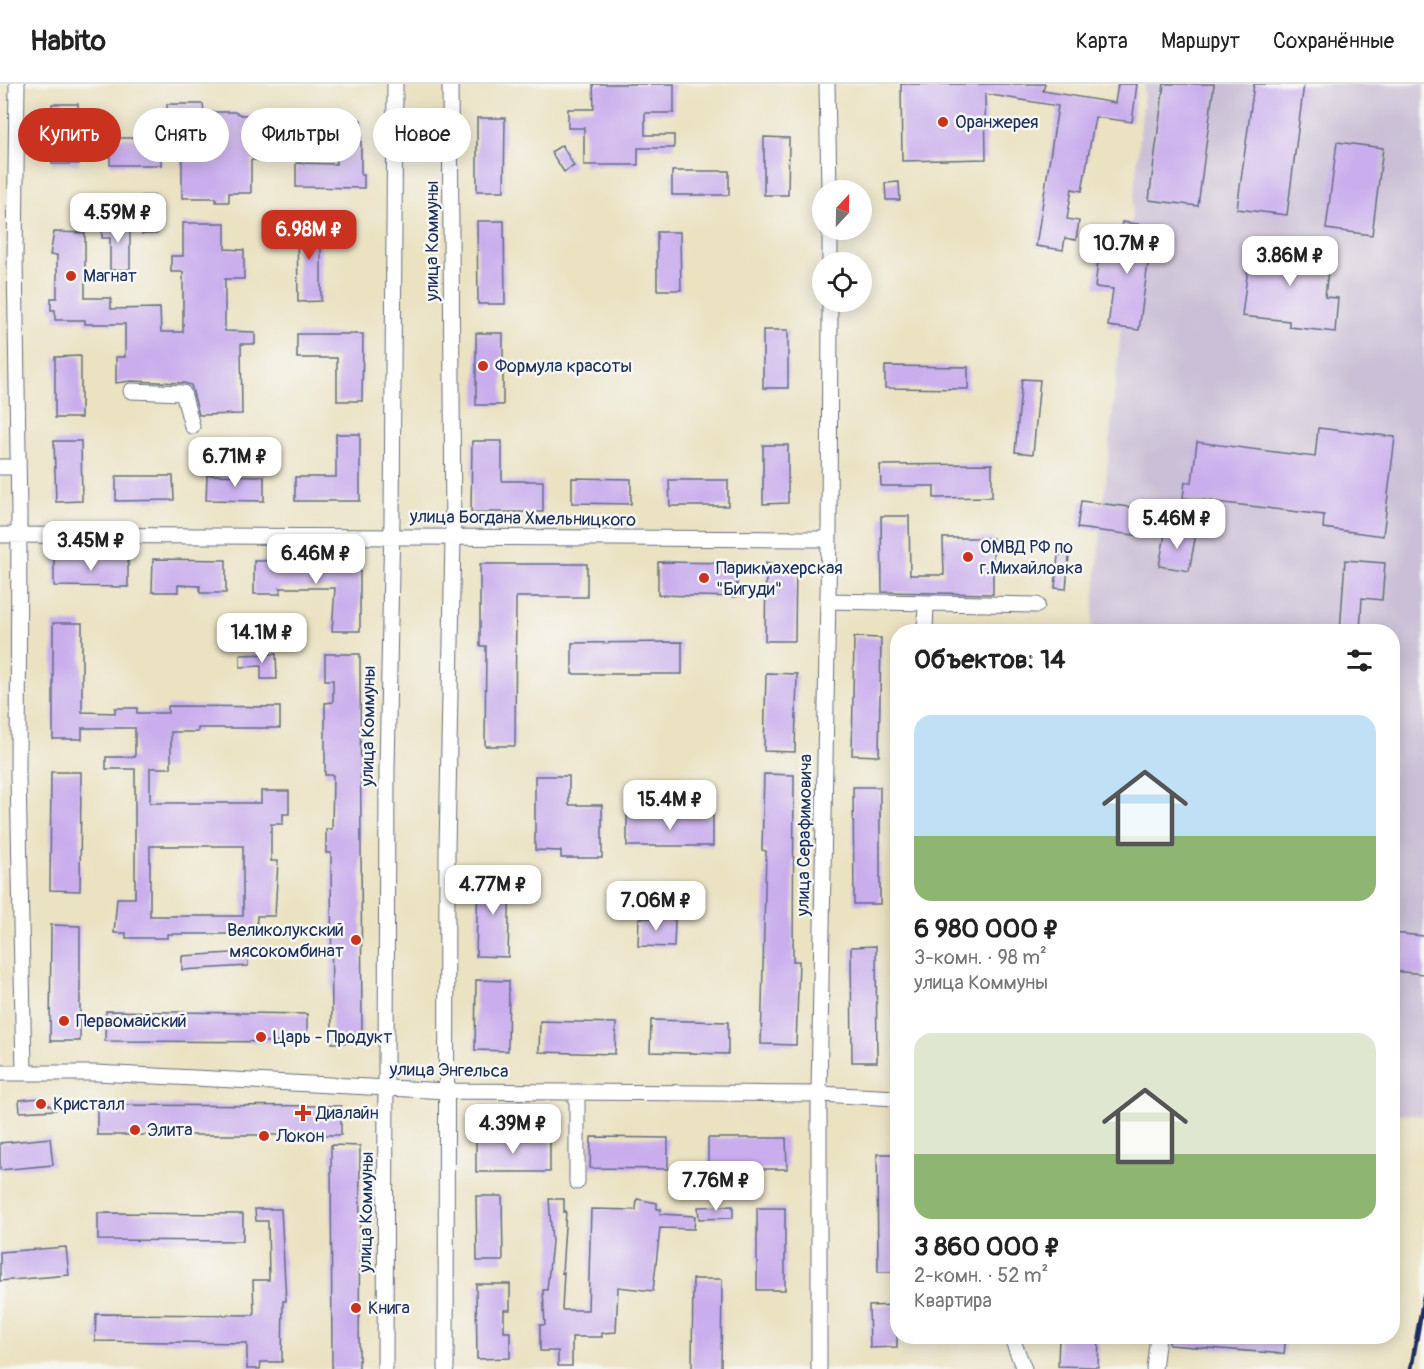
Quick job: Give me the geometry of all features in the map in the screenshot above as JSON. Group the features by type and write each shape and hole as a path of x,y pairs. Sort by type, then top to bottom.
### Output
{"street":[{"path":"17,84 7,258 18,467 18,775 24,1071"},
{"name":"улица Коммуны","path":"385,1369 387,770 394,84"},
{"name":"улица Коммуны","path":"446,1369 453,538 450,84"},
{"path":"827,84 829,180"},
{"name":"улица Серафимовича","path":"819,1369 819,1094 829,539 830,312"},
{"path":"131,391 183,393 192,426"},
{"path":"0,467 18,467"},
{"name":"улица Богдана Хмельницкого","path":"0,535 829,539"},
{"path":"828,601 1037,605"},
{"path":"925,624 926,603"},
{"name":"улица Энгельса","path":"0,1073 24,1071 447,1091 819,1094 890,1098"},
{"path":"577,1092 577,1182"},
{"path":"1014,1344 1024,1369"},
{"path":"1154,1369 1157,1344"}],"shaded area":[{"path":"1145,84 1424,84 1424,1116 1400,1114 1400,624 1092,624"}],"building":[{"path":"593,84 674,84 674,113 645,113 645,135 674,135 674,148 638,148 638,165 584,165 584,128 568,128 568,109 594,109"},
{"path":"901,84 1045,84 1043,91 1115,103 1118,84 1137,84 1132,122 1095,117 1082,191 1072,189 1067,219 1079,221 1076,240 1065,238 1063,250 1036,246 1058,106 985,94 986,159 902,161"},
{"path":"1164,84 1214,84 1198,206 1149,200"},
{"path":"1254,84 1304,84 1287,215 1237,209"},
{"path":"52,104 78,104 78,108 52,108"},
{"path":"167,104 203,104 204,108 167,108"},
{"path":"229,112 241,115 241,162 251,162 251,193 229,193 229,202 216,202 216,198 182,198 182,162 229,162"},
{"path":"477,118 505,118 504,191 477,191"},
{"path":"764,137 789,138 788,195 764,195"},
{"path":"121,138 133,138 133,162 161,162 161,165 110,165 110,162 121,162"},
{"path":"1337,142 1383,148 1372,235 1326,229"},
{"path":"562,145 574,166 564,172 551,152"},
{"path":"52,162 79,162 79,164 52,164"},
{"path":"336,162 361,162 364,188 296,187 296,163 336,164"},
{"path":"672,171 729,171 729,195 672,195"},
{"path":"899,182 900,200 886,200 885,183"},
{"path":"142,196 155,196 155,203 161,203 157,234 142,234"},
{"path":"297,221 321,221 321,301 298,302"},
{"path":"477,221 504,221 505,304 478,304"},
{"path":"1122,222 1153,226 1139,330 1108,326 1113,289 1095,287 1099,253 1118,255"},
{"path":"102,223 130,223 130,269 110,270 110,238 102,238"},
{"path":"183,223 225,223 225,249 244,250 244,279 225,279 225,331 255,332 255,344 241,344 242,414 199,415 191,385 184,383 131,381 116,383 116,357 125,357 125,324 85,324 85,320 55,320 55,310 51,310 51,298 57,298 57,255 50,255 54,232 85,233 85,298 111,298 111,309 160,308 161,332 183,332 183,272 171,272 171,256 183,256"},
{"path":"657,232 680,232 681,290 657,290"},
{"path":"1251,243 1330,252 1325,297 1338,298 1335,332 1289,327 1289,321 1242,316"},
{"path":"763,330 788,330 788,388 763,388"},
{"path":"476,333 503,333 503,405 476,405"},
{"path":"297,334 363,334 362,401 337,401 337,358 297,358"},
{"path":"81,356 81,418 55,418 55,357"},
{"path":"885,366 968,367 968,389 885,388"},
{"path":"1022,379 1040,380 1033,454 1015,452"},
{"path":"1318,428 1395,437 1383,536 1323,528 1324,515 1183,498 1185,482 1192,482 1197,442 1315,457"},
{"path":"336,434 360,434 360,501 295,501 295,477 336,477"},
{"path":"54,441 81,441 82,501 56,502"},
{"path":"472,441 502,441 502,481 543,481 543,512 471,512"},
{"path":"763,445 788,445 788,503 763,504"},
{"path":"992,464 992,497 934,498 934,486 881,486 880,465"},
{"path":"207,475 264,476 264,501 206,500"},
{"path":"116,476 173,476 174,500 116,501"},
{"path":"572,478 631,479 631,504 572,503"},
{"path":"669,480 728,480 728,506 670,506"},
{"path":"1081,501 1145,509 1142,536 1077,528"},
{"name":"ОМВД РФ по г.Михайловка","path":"881,516 909,516 910,575 944,575 943,538 993,538 993,594 882,592"},
{"path":"1166,529 1196,534 1189,571 1159,566"},
{"path":"1058,555 1069,556 1066,589 1055,588"},
{"path":"54,556 128,557 128,587 54,586"},
{"path":"153,559 226,560 226,593 200,593 200,586 178,585 178,592 152,592"},
{"path":"360,560 360,631 332,631 335,588 280,588 280,594 254,594 254,561"},
{"path":"1345,560 1385,563 1382,600 1362,598 1360,624 1341,624"},
{"path":"658,562 737,563 737,597 658,595"},
{"path":"766,563 796,564 795,641 765,641"},
{"path":"480,564 587,564 587,597 516,597 515,746 485,746 486,646 480,646"},
{"path":"53,623 82,623 82,712 115,713 115,708 137,708 137,713 168,713 168,706 280,707 280,728 198,728 198,732 171,732 171,768 150,768 150,803 261,803 261,791 289,791 289,814 283,814 283,824 271,824 271,861 278,861 275,916 257,916 256,934 167,934 167,938 126,938 126,933 114,933 117,898 135,898 135,769 106,769 106,757 135,757 135,728 82,728 82,739 53,739","holes":["150,846 243,846 243,916 150,916"]},
{"path":"854,637 881,638 879,756 852,755"},
{"path":"682,642 682,674 572,674 572,643"},
{"path":"276,654 277,679 261,679 261,666 240,667 240,655"},
{"path":"325,654 360,654 362,1043 332,1043 331,853 326,853 326,829 332,829 333,775 325,775 325,703 333,702 333,680 325,680"},
{"path":"766,673 797,674 795,752 764,751"},
{"path":"51,772 81,772 80,891 50,890"},
{"path":"764,774 794,775 793,961 799,961 796,1045 761,1044 766,851 762,850"},
{"path":"535,776 569,776 569,805 602,805 602,858 561,858 561,851 535,850"},
{"path":"853,787 880,787 880,904 854,904"},
{"path":"627,816 713,816 713,846 627,846"},
{"path":"478,876 510,876 508,957 476,956"},
{"path":"639,918 675,919 674,947 638,946"},
{"path":"51,925 80,926 80,1041 50,1041"},
{"path":"1400,934 1424,936 1424,974 1400,972"},
{"path":"876,946 877,1062 852,1062 851,947"},
{"path":"248,952 248,966 182,970 182,956"},
{"path":"476,980 509,981 508,1051 475,1050"},
{"path":"106,1011 307,1014 307,1042 105,1041"},
{"path":"651,1020 728,1022 728,1054 650,1052"},
{"path":"540,1021 616,1023 615,1054 539,1052"},
{"path":"41,1098 55,1110 20,1112 19,1100"},
{"path":"97,1105 341,1106 341,1135 97,1135"},
{"path":"476,1136 530,1140 530,1137 543,1137 543,1140 550,1140 550,1172 476,1172"},
{"path":"591,1137 668,1138 668,1169 590,1168"},
{"path":"50,1138 53,1165 0,1170 0,1143"},
{"path":"708,1138 786,1138 787,1169 708,1169"},
{"path":"331,1145 360,1146 359,1369 332,1369"},
{"path":"877,1154 890,1154 890,1272 878,1272"},
{"path":"476,1196 502,1196 503,1261 477,1261"},
{"path":"549,1199 564,1199 564,1212 566,1211 562,1310 588,1310 591,1209 636,1210 637,1199 657,1203 657,1209 661,1209 660,1214 695,1216 694,1229 660,1228 653,1291 618,1287 616,1332 602,1333 602,1337 572,1337 572,1366 558,1366 558,1351 540,1351 540,1325 545,1325 543,1290 547,1290 552,1242"},
{"path":"733,1206 733,1218 699,1219 698,1207"},
{"path":"757,1208 785,1208 785,1290 757,1290"},
{"path":"255,1209 281,1209 286,1301 283,1301 282,1362 261,1362 260,1369 247,1369 247,1343 95,1341 96,1314 254,1315 253,1280 269,1280 268,1221 256,1221"},
{"path":"98,1213 243,1214 243,1241 98,1240"},
{"path":"66,1247 69,1275 0,1281 0,1252"},
{"path":"693,1279 722,1279 721,1369 692,1369"},
{"path":"476,1284 510,1284 510,1310 504,1310 504,1332 510,1332 510,1358 477,1359"},
{"path":"890,1305 890,1344 897,1344 897,1347 870,1348 869,1306"},
{"path":"1059,1344 1099,1344 1098,1367 1058,1366"},
{"path":"1169,1344 1285,1344 1284,1354"}],"railway":[{"path":"1411,1369 1424,1296"}],"place":[{"name":"Оранжерея","path":"943,122"},
{"name":"Магнат","path":"71,276"},
{"name":"Формула красоты","path":"483,366"},
{"name":"ОМВД РФ по г.Михайловка","path":"968,557"},
{"name":"Парикмахерская \"Бигуди\"","path":"704,578"},
{"name":"Великолукский мясокомбинат","path":"356,940"},
{"name":"Первомайский","path":"64,1021"},
{"name":"Царь - Продукт","path":"261,1037"},
{"name":"Кристалл","path":"41,1104"},
{"name":"Диалайн","path":"303,1113"},
{"name":"Элита","path":"135,1130"},
{"name":"Локон","path":"264,1136"},
{"name":"Книга","path":"356,1308"}]}
